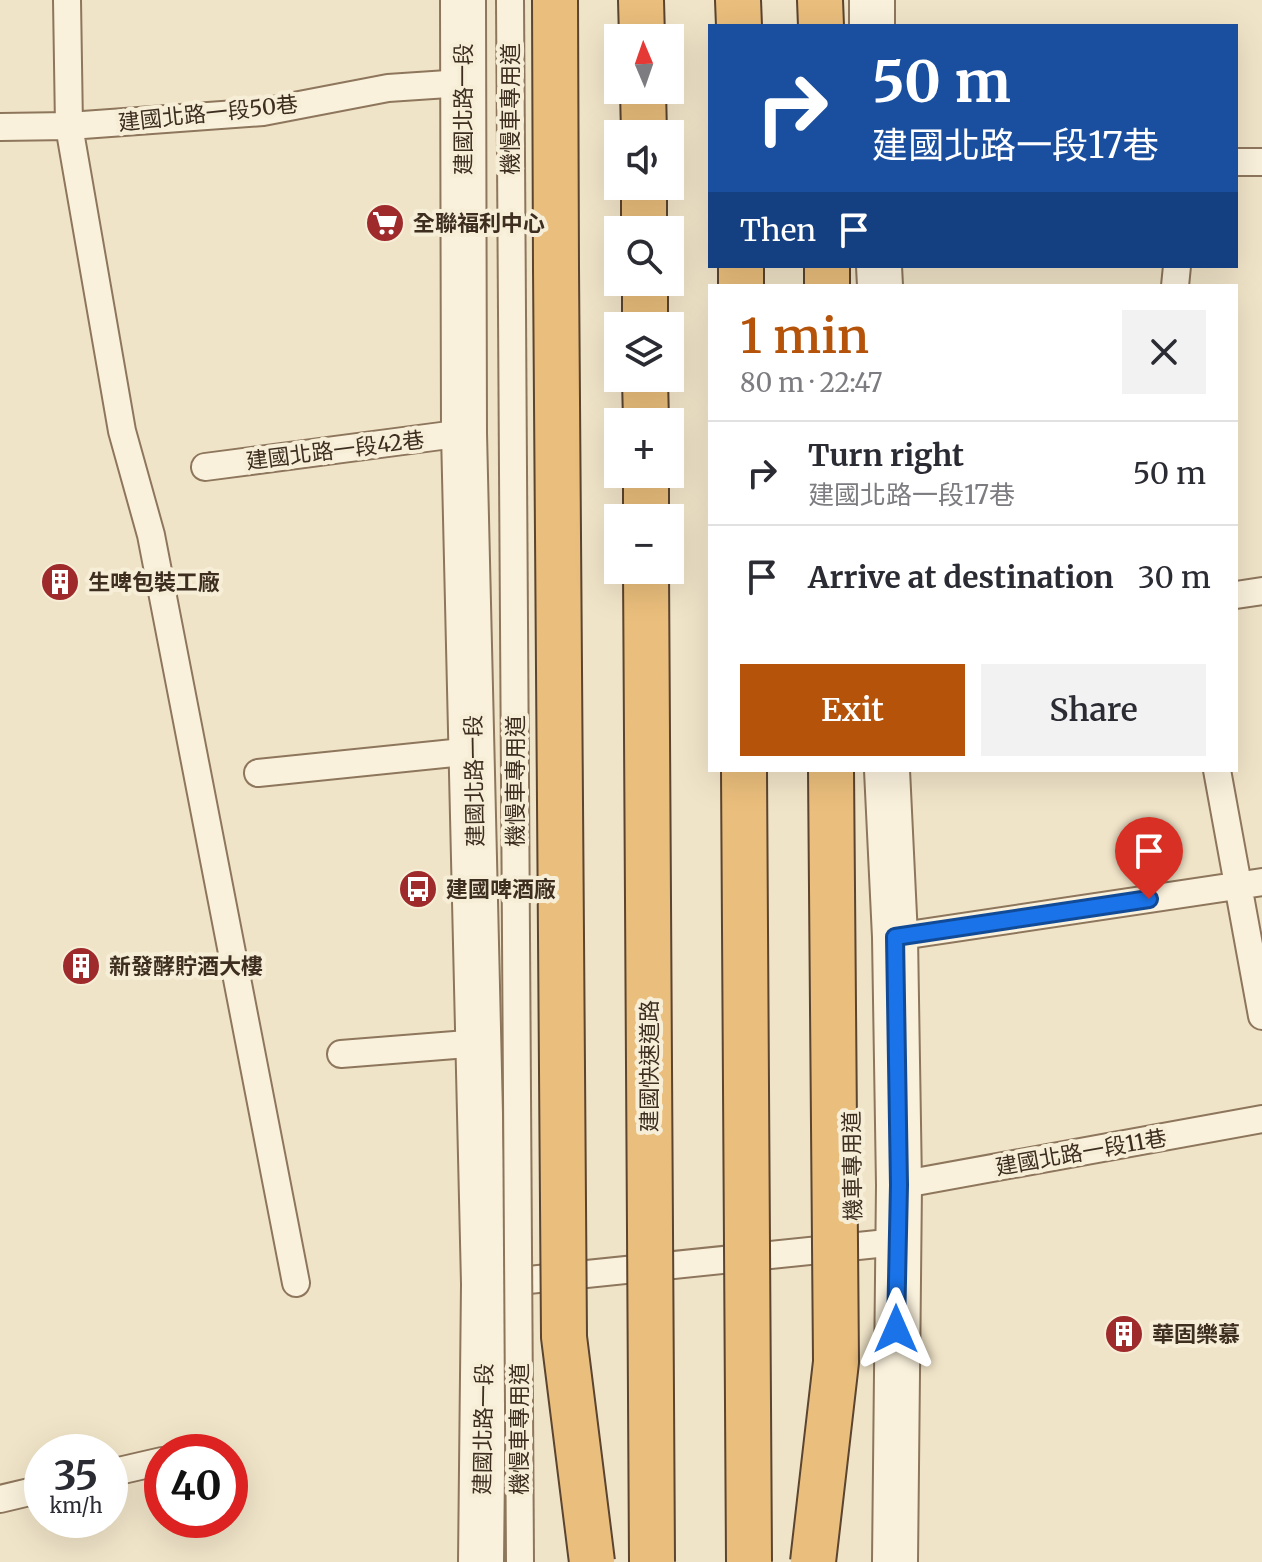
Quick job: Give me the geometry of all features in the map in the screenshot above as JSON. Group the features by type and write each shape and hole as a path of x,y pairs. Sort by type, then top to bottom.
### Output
{"highway":[{"path":"555,0 564,1337 592,1562"},
{"path":"641,0 642,24"},
{"path":"738,0 739,24"},
{"path":"820,0 821,24"},
{"name":"建國快速道路","path":"646,584 652,1562"},
{"path":"744,772 749,1562"},
{"path":"813,1562 836,1362 831,772"}],"street":[{"name":"建國北路一段","path":"463,0 464,433 484,1284 481,1562"},
{"path":"872,0 872,24"},
{"path":"887,772 895,937 899,1185 895,1562"}],"lane":[{"path":"67,0 69,126 122,431 151,535 296,1283"},
{"name":"機慢車專用道","path":"510,0 520,1562"},
{"path":"835,0 835,24"},
{"name":"建國北路一段50巷","path":"0,127 69,126 263,112 388,88 463,83"},
{"path":"1238,162 1262,162"},
{"name":"建國北路一段42巷","path":"205,467 464,433"},
{"path":"1238,595 1262,591"},
{"path":"258,773 473,751"},
{"name":"機車專用道","path":"835,1562 854,1259 844,772"},
{"path":"1218,772 1250,884 1262,1016"},
{"path":"895,937 1250,884"},
{"path":"341,1054 480,1043"},
{"name":"建國北路一段11巷","path":"899,1185 1262,1119"},
{"path":"484,1284 897,1242"},
{"path":"0,1499 24,1493"}],"place":[{"name":"全聯福利中心","path":"385,223"},
{"name":"生啤包裝工廠","path":"60,582"},
{"name":"建國啤酒廠","path":"418,889"},
{"name":"新發酵貯酒大樓","path":"81,966"},
{"name":"華固樂慕","path":"1124,1334"}],"route":[{"path":"896,1329 899,1185 895,937 1149,899"}]}
